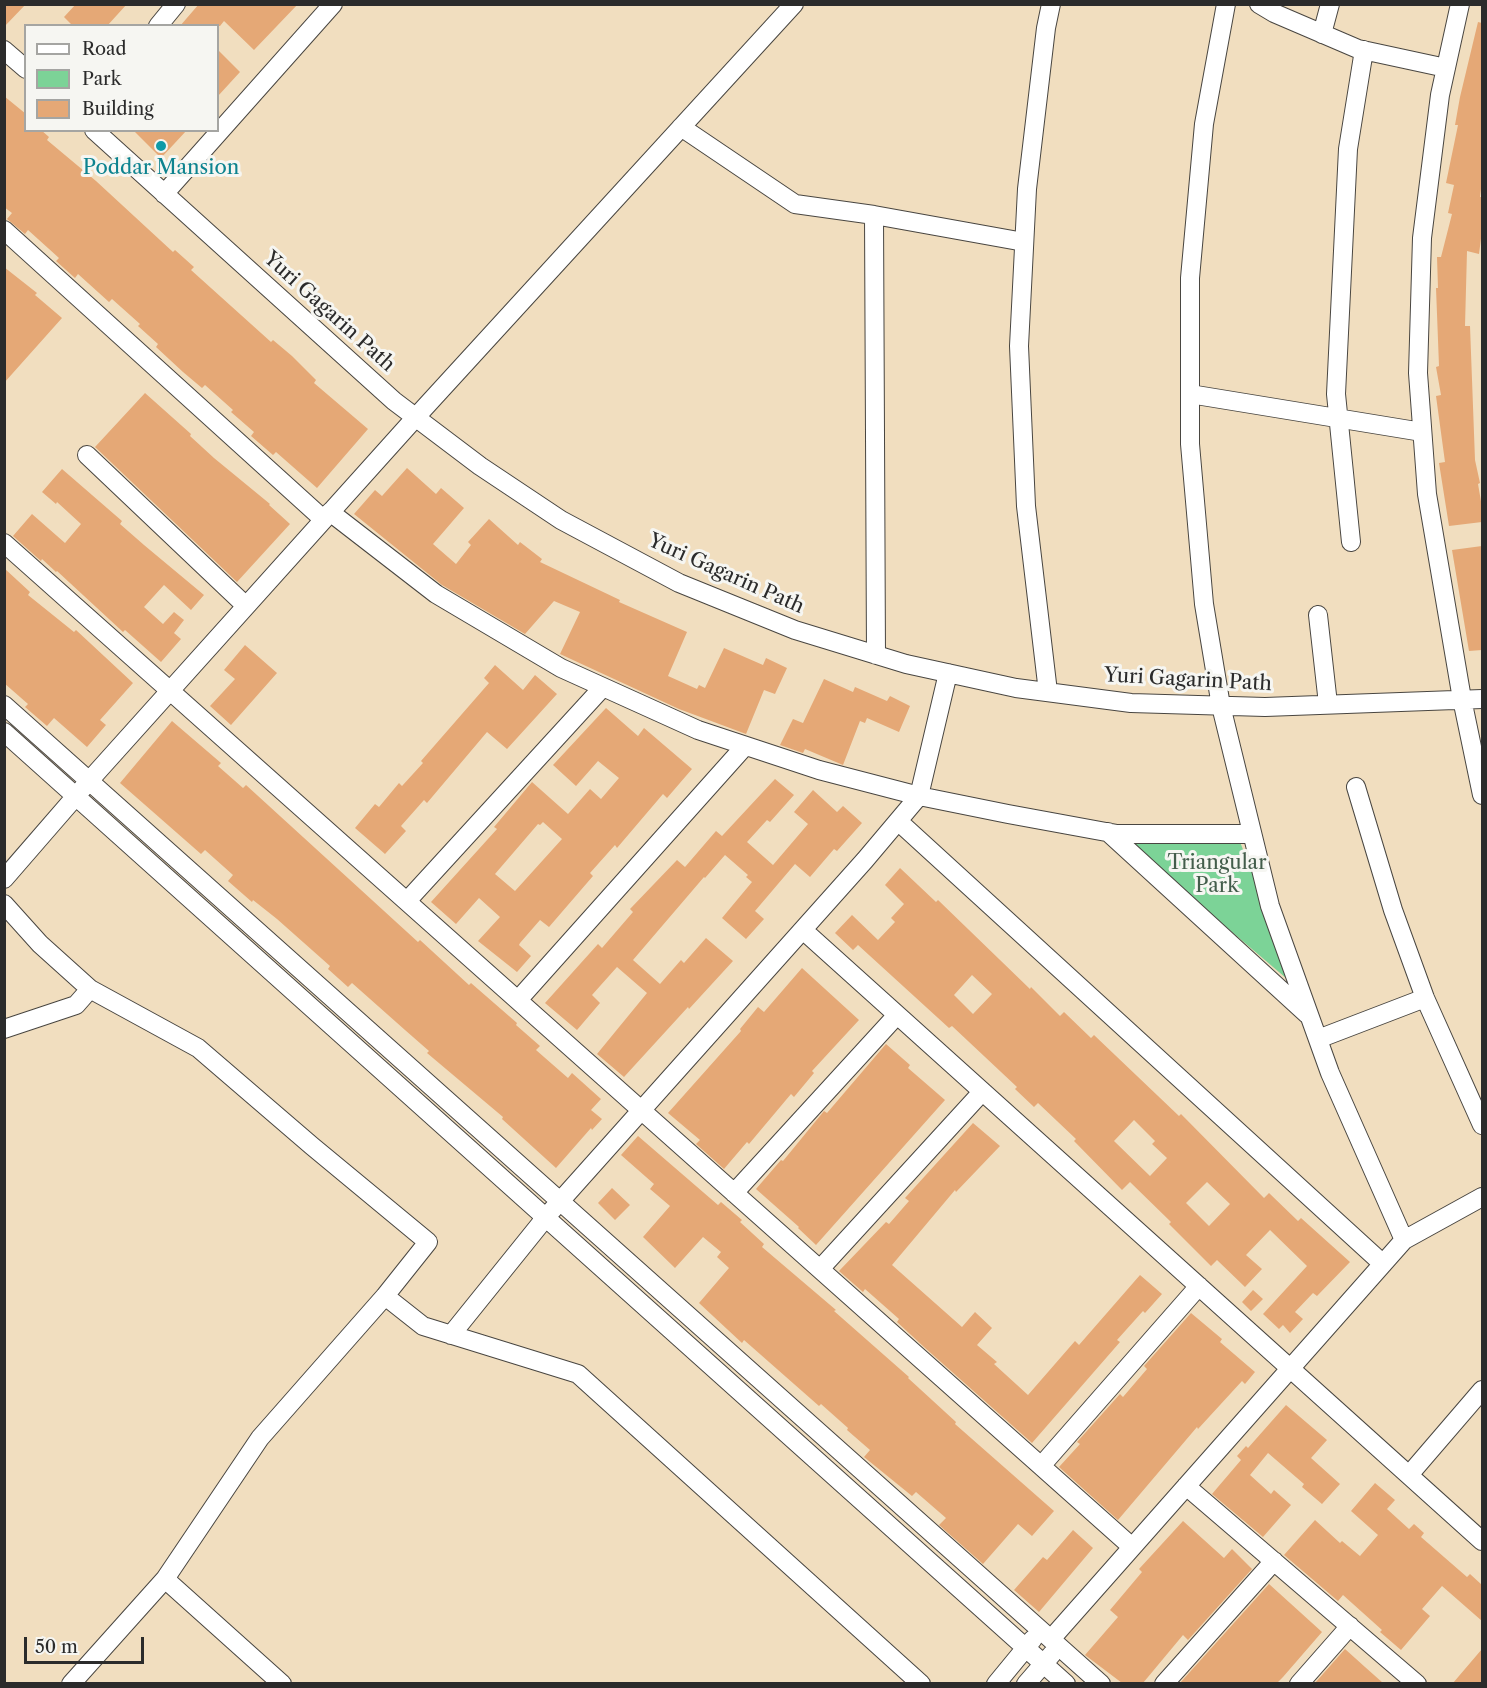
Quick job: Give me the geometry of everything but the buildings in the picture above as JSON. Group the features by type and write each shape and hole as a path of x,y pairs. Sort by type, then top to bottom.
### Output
{"street":[{"path":"160,24 176,4"},
{"path":"164,194 333,4"},
{"path":"4,879 76,795 416,417 794,4"},
{"path":"1048,692 1026,506 1019,346 1027,189 1046,28 1051,4"},
{"path":"1226,4 1204,124 1190,278 1190,444 1204,604 1221,706 1270,906 1330,1073 1404,1240"},
{"path":"1259,4 1274,13 1364,50 1446,68"},
{"path":"1322,34 1330,4"},
{"path":"1460,4 1440,94 1422,238 1418,373 1427,494 1462,699 1482,795"},
{"path":"4,50 24,67"},
{"path":"1351,542 1336,394 1348,149 1364,50"},
{"path":"681,128 795,204 873,215 1024,242"},
{"name":"Yuri Gagarin Path","path":"96,132 394,400 480,466 561,520 680,584 795,630 906,664 1016,688 1131,703 1221,706 1265,707 1482,699"},
{"path":"873,215 876,655"},
{"path":"4,230 327,516 436,594 561,668 698,730 819,770 920,796 1117,834 1252,834"},
{"path":"1190,394 1422,432"},
{"path":"87,455 246,606"},
{"path":"4,543 1132,1547"},
{"path":"1318,615 1328,704"},
{"path":"451,1335 546,1217 920,796 948,673"},
{"path":"407,901 603,687"},
{"path":"4,705 1101,1683"},
{"path":"4,732 1066,1683"},
{"path":"518,1000 745,746"},
{"path":"1356,787 1393,910 1425,998 1482,1125"},
{"path":"898,821 1383,1264"},
{"path":"1108,832 1310,1018"},
{"path":"4,904 40,944 90,989 198,1048 428,1242 385,1296 260,1438 165,1579 71,1683"},
{"path":"802,930 1482,1540"},
{"path":"4,1029 76,1005 90,989"},
{"path":"1318,1039 1425,998"},
{"path":"734,1193 897,1015"},
{"path":"820,1269 982,1092"},
{"path":"996,1683 1026,1647 1050,1638 1404,1240 1482,1197"},
{"path":"1041,1466 1199,1286"},
{"path":"385,1296 423,1326 578,1374 921,1683"},
{"path":"1409,1475 1482,1390"},
{"path":"1186,1486 1417,1683"},
{"path":"1164,1683 1274,1561"},
{"path":"165,1579 282,1683"},
{"path":"1299,1683 1350,1626"},
{"path":"1026,1683 1044,1663 1050,1638"}],"green space":[{"name":"Triangular Park","path":"1117,834 1240,842 1300,990"}],"place":[{"name":"Poddar Mansion","path":"161,146"}]}
